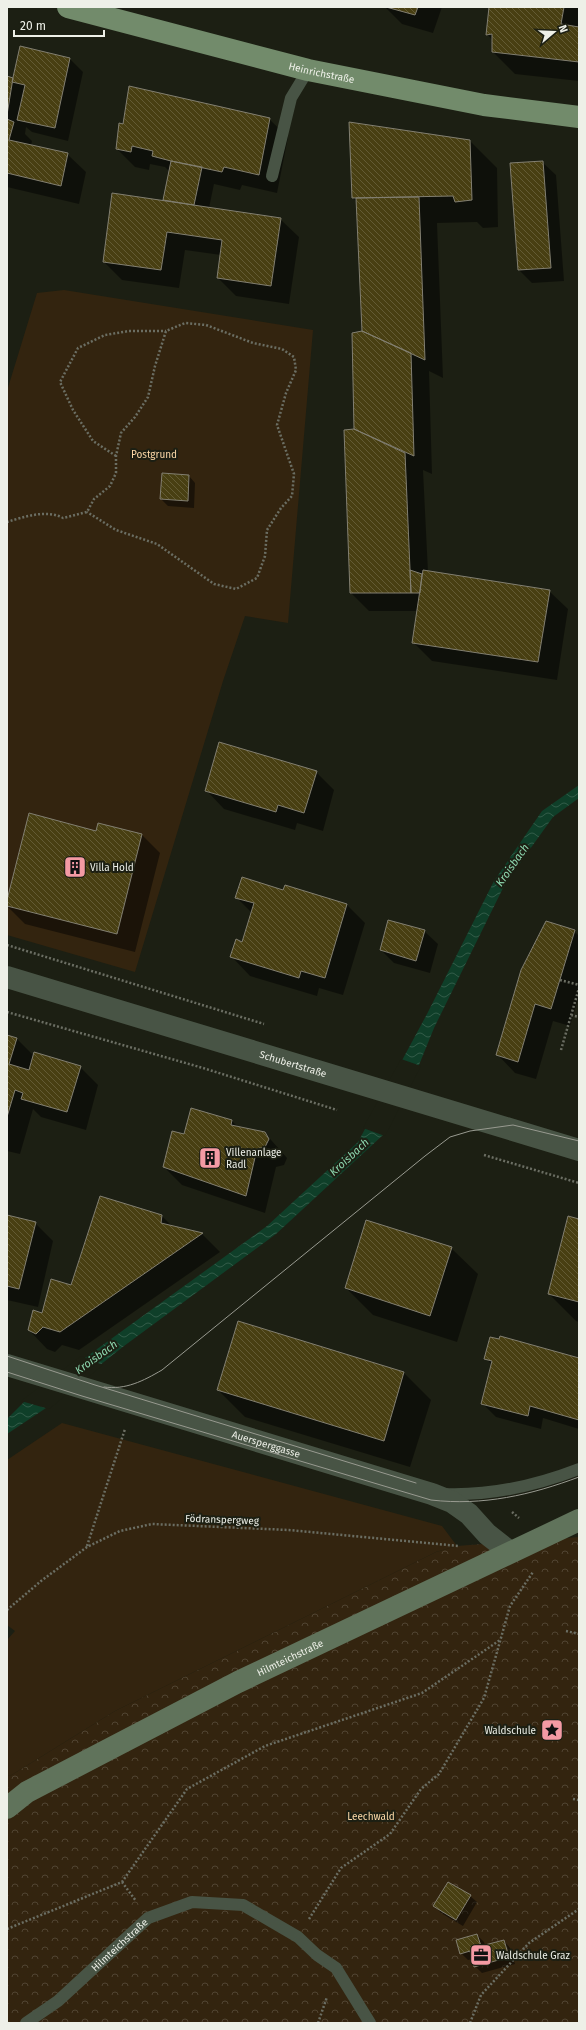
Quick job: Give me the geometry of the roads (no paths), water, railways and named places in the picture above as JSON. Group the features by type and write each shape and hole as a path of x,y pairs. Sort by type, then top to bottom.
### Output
{"main road":[{"name":"Heinrichstraße","path":"68,7 308,70 484,105 579,116"},
{"name":"Hilmteichstraße","path":"7,1808 27,1792 238,1682 579,1520"}],"street":[{"name":"Schubertstraße","path":"7,977 579,1150"},
{"name":"Auersperggasse","path":"7,1365 88,1391 432,1494 452,1502 469,1514 487,1534 510,1552"}],"lane":[{"path":"272,176 291,98 308,70"},
{"path":"432,1494 480,1493 518,1489 579,1469"},
{"name":"Hilmteichstraße","path":"26,2023 58,2001 148,1918 192,1902 243,1905 298,1937 317,1955 336,1968 370,2023"}],"water":[{"name":"Kroisbach","path":"579,785 579,798 553,817 505,884 434,1028 419,1065 383,1135 276,1234 124,1346 46,1408 7,1434 7,1419 24,1402 267,1226 358,1142 427,1014 494,881 542,811"}],"tram line":[{"path":"104,1387 112,1388 134,1384 162,1370 450,1137 470,1131 513,1125 579,1141"},
{"path":"7,1356 95,1385 416,1483"},
{"path":"7,1372 82,1396 431,1500 469,1501 506,1498 543,1489 579,1477"}],"place":[{"name":"Villa Hold","path":"75,867"},
{"name":"Villenanlage Radl","path":"210,1158"},
{"name":"Waldschule","path":"552,1730"},
{"name":"Waldschule Graz","path":"481,1955"}],"park label":[{"name":"Postgrund","path":"154,454"},
{"name":"Leechwald","path":"371,1816"}]}
